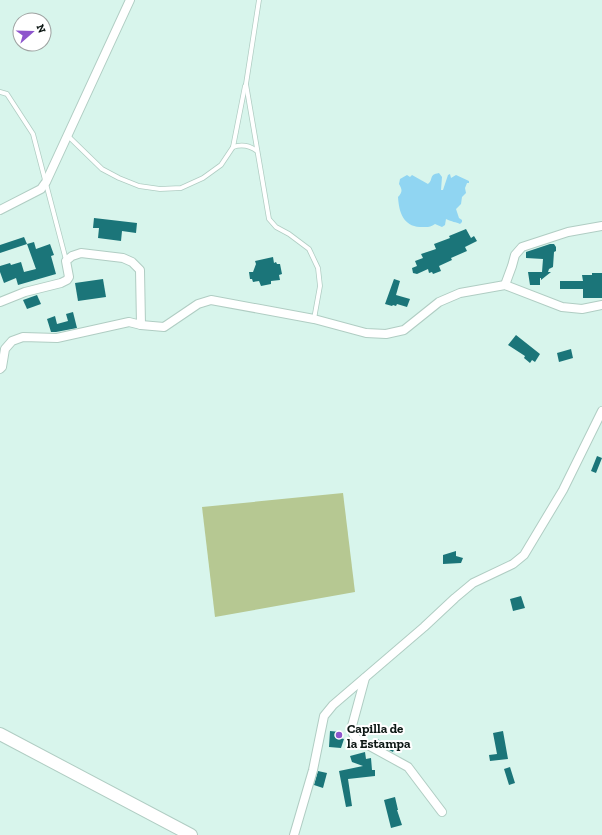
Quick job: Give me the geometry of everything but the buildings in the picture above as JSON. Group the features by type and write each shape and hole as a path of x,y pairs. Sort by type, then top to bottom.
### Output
{"main road":[{"path":"0,734 187,833"}],"street":[{"path":"0,210 41,189 46,182 130,0"},
{"path":"504,285 515,255 522,247 568,232 602,226"},
{"path":"0,302 25,292 61,283 67,280 69,277 66,261 72,256 81,253 123,258 132,262 140,270 141,325"},
{"path":"0,369 2,367 5,349 12,341 23,337 57,338 129,322 141,325 164,327 198,304 212,300 314,319 366,333 386,334 404,330 439,302 460,293 504,285 562,307 582,309 602,305"},
{"path":"286,835 294,833 313,770 324,716 333,705 473,583 513,564 524,555 563,490 602,411"},
{"path":"365,678 352,726 353,734 357,739 408,767 442,812"},
{"path":"187,833 198,835"}],"lane":[{"path":"67,135 102,169 139,186 160,189 181,188 203,178 221,165 233,147 246,84 259,0"},
{"path":"246,84 269,219 276,227 289,234 309,249 318,268 320,286 314,319"},
{"path":"0,92 7,94 33,134 66,261"},
{"path":"233,147 250,146 257,151"}],"green space":[{"path":"343,493 355,592 215,617 202,507"}],"water":[{"path":"439,173 442,177 441,190 443,190 448,175 450,174 451,178 456,175 469,181 465,188 466,193 462,197 461,204 456,209 462,222 460,224 446,219 445,225 442,227 435,224 420,227 410,224 403,217 399,208 398,197 402,190 399,184 400,179 407,175 410,177 412,175 428,184 433,175"}],"place":[{"name":"Capilla de la Estampa","path":"339,735"}]}
